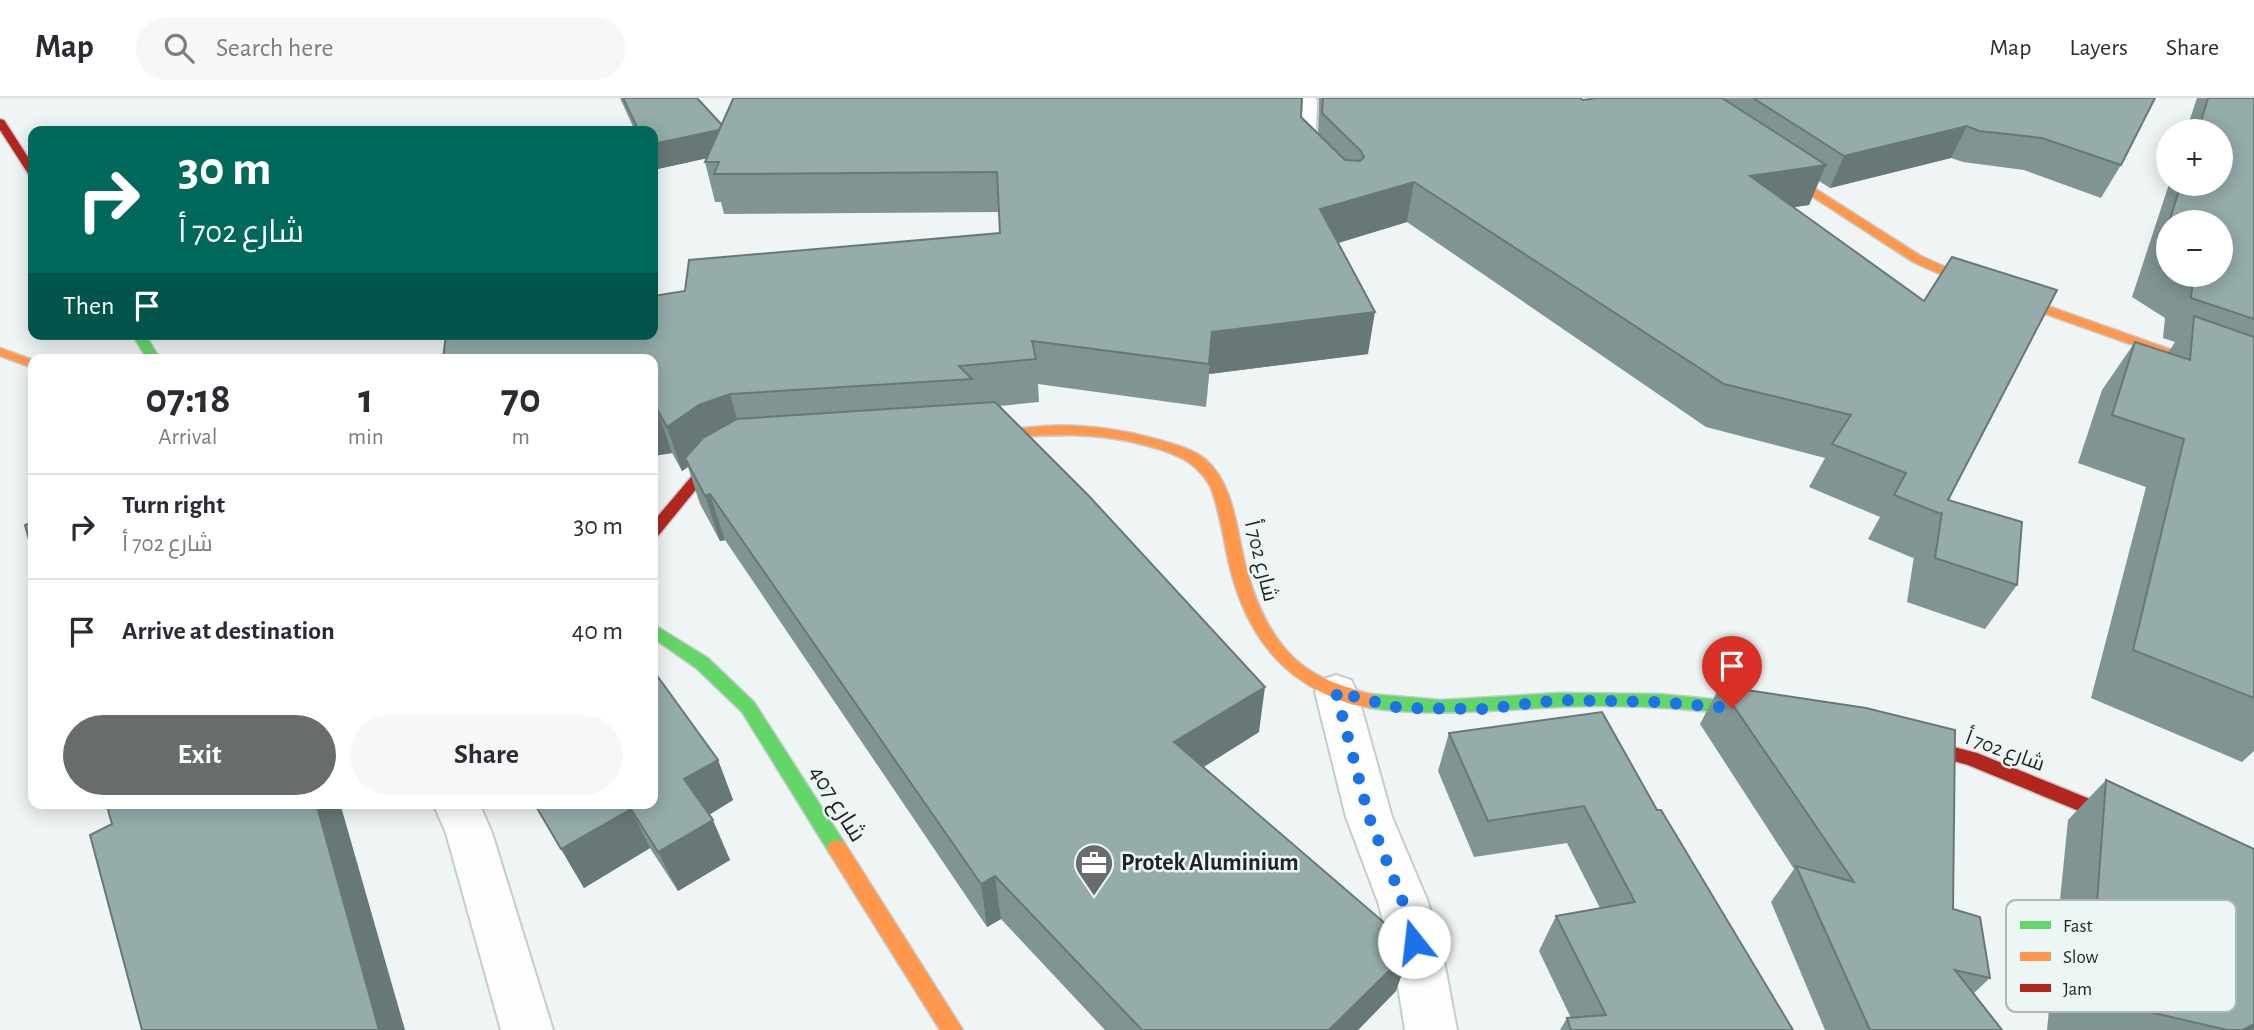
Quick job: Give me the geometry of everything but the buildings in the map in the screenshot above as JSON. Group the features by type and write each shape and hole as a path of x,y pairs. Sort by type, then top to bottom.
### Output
{"street":[{"path":"0,122 28,165"},
{"path":"1754,153 1867,229 1917,259 1968,282 2254,384"},
{"path":"0,352 28,362"},
{"name":"شارع 702 أ","path":"964,437 1076,430 1117,433 1174,449 1196,460 1214,476 1221,492 1241,585 1260,631 1276,652 1299,673 1336,692 1400,708 1485,709 1558,700 1657,702 1782,715"},
{"path":"658,526 702,473 742,451 756,450"},
{"name":"شارع 407","path":"658,634 702,663 748,707 952,1030"},
{"path":"1336,692 1369,817 1403,902 1416,949 1431,1030"},
{"name":"شارع 702 أ","path":"1893,738 1970,758 2079,801 2148,832"},
{"path":"459,809 469,833 527,1030"}],"lane":[{"path":"1303,98 1310,101 1307,154 1315,163"}],"traffic: fast":[{"path":"142,340 151,354"},
{"path":"658,633 702,663 748,707 837,848"},
{"path":"1370,701 1441,707 1583,699 1634,700 1686,702 1762,711"}],"traffic: slow":[{"path":"1771,165 1917,259 1968,282 2254,384"},
{"path":"0,352 28,362"},
{"path":"975,436 1046,430 1118,433 1177,450 1198,461 1206,468 1217,486 1247,596 1258,622 1272,644 1290,664 1311,680 1338,693 1370,701"},
{"path":"837,848 952,1030"}],"traffic: jam":[{"path":"0,122 28,165"},
{"path":"658,526 702,473 734,455"},
{"path":"1903,741 1971,758 2132,825"}],"place":[{"name":"Protek Aluminium","path":"1094,897"}],"route":[{"path":"1414,942 1403,902 1369,817 1336,692 1400,708 1485,709 1558,700 1657,702 1732,708"}]}
